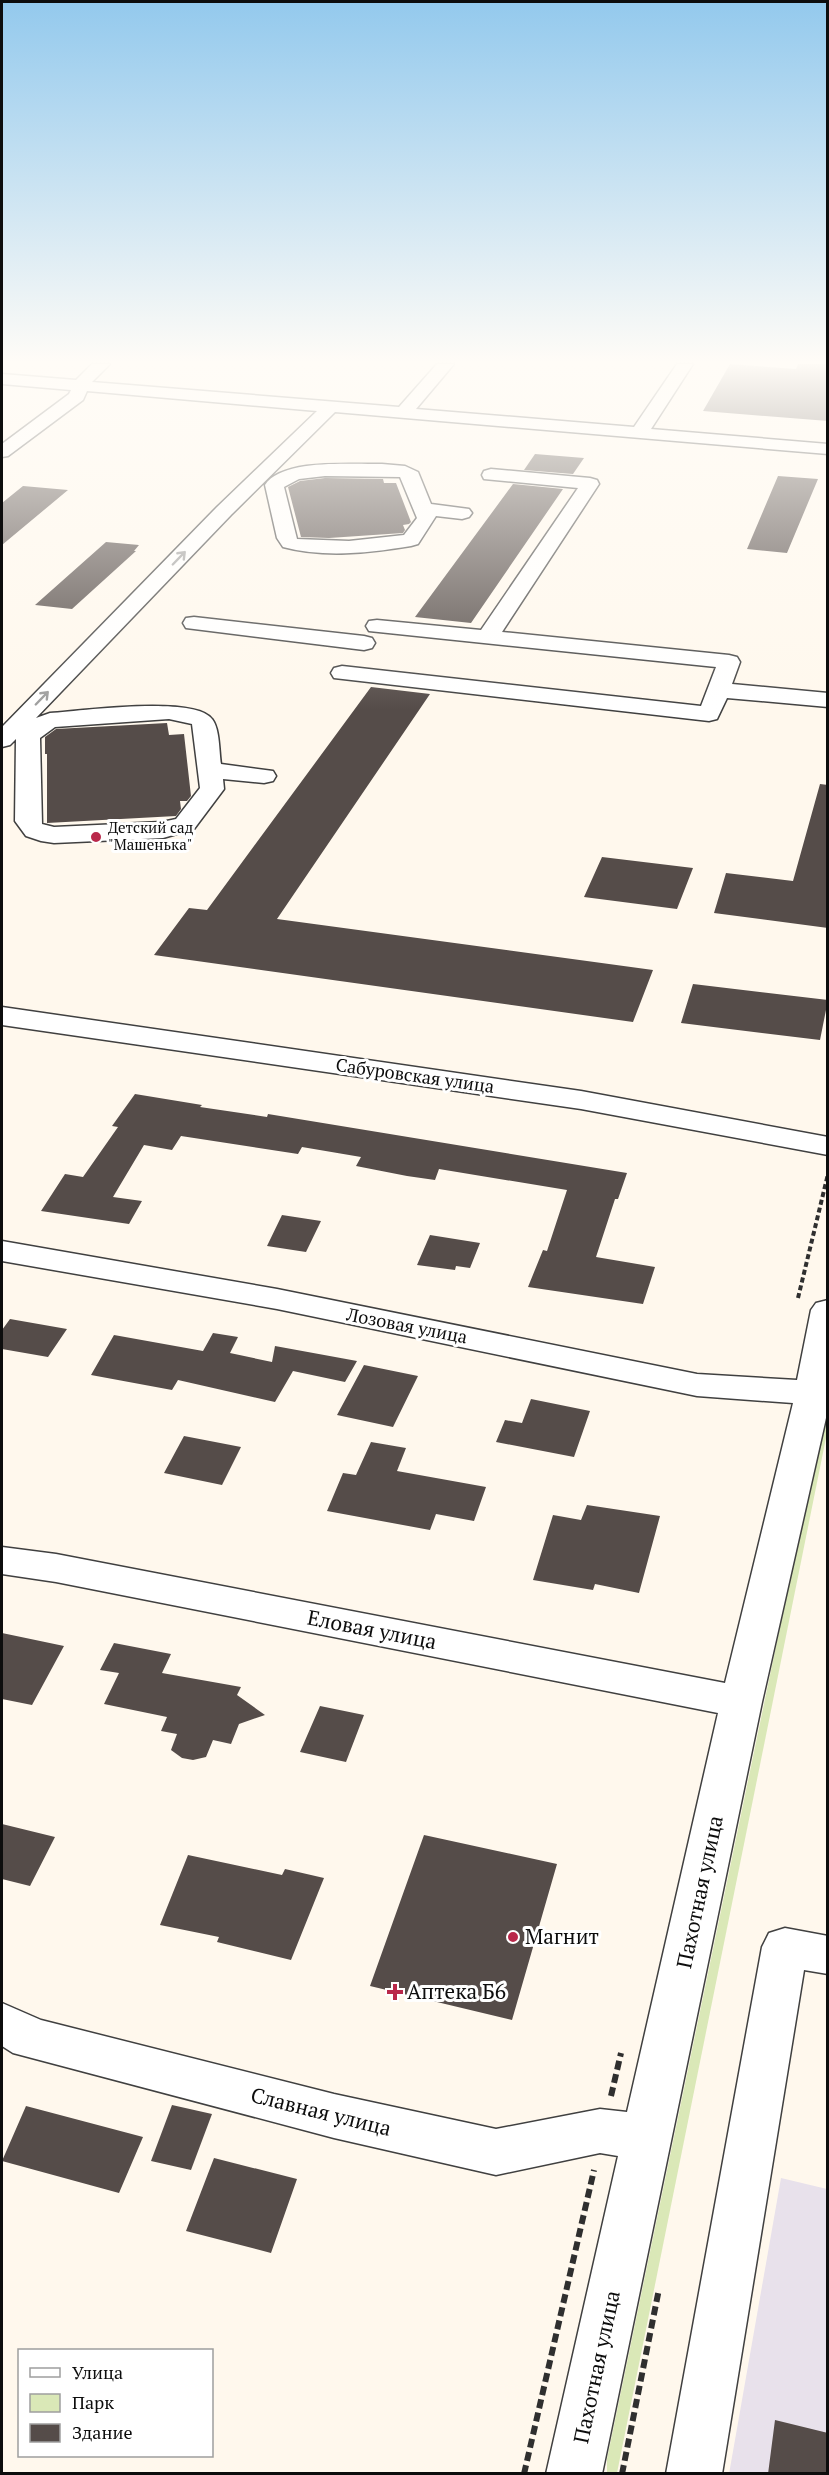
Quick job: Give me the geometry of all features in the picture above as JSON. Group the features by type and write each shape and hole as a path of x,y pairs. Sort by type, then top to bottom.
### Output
{"street":[{"path":"2,740 257,480"},
{"path":"280,480 274,486 287,538 297,546 394,543 411,540 427,518 412,480"},
{"path":"487,638 590,484 540,480"},
{"path":"423,509 462,513"},
{"path":"224,512 282,518"},
{"path":"194,623 370,634 487,638 729,662 709,714 342,673"},
{"path":"719,690 828,700"},
{"path":"169,712 196,716 203,722 212,789 185,824 163,830 38,834 31,829 28,821 28,789 28,737 38,726 50,720 169,712"},
{"path":"209,770 264,776"},
{"path":"2,786 28,789"},
{"name":"Сабуровская улица","path":"2,1016 581,1100 828,1146"},
{"name":"Лозовая улица","path":"2,1251 277,1299 697,1385 813,1393"},
{"name":"Пахотная улица","path":"574,2474 741,1702 813,1393 828,1310"},
{"name":"Еловая улица","path":"2,1560 56,1568 741,1702"},
{"path":"694,2474 784,1947 828,1955"},
{"name":"Славная улица","path":"2,2023 30,2038 334,2116 496,2152 600,2131 647,2137"}],"shaded area":[{"path":"781,2178 827,2189 827,2473 729,2474"}],"green space":[{"path":"827,1401 827,1433 617,2473 607,2473 607,2459"}],"building":[{"path":"383,480 384,483 396,483 411,522 403,525 405,530 403,533 329,538 301,537 288,487 300,481"},
{"path":"777,480 818,480 787,553 747,549"},
{"path":"513,484 563,489 471,623 415,617"},
{"path":"23,486 68,490 2,545 2,503"},
{"path":"106,542 139,545 134,551 136,551 72,609 35,605"},
{"path":"371,687 430,694 277,919 653,970 633,1022 154,955 189,908 207,910"},
{"path":"167,723 169,735 184,734 191,796 187,801 180,801 181,809 176,816 47,823 45,737 56,729"},
{"path":"820,784 828,785 828,928 714,913 726,873 793,881"},
{"path":"602,857 693,868 677,909 584,897"},
{"path":"693,984 828,1000 820,1040 681,1023"},
{"path":"135,1094 202,1105 200,1107 267,1117 268,1114 627,1173 618,1199 615,1199 596,1257 655,1267 643,1304 528,1287 543,1250 547,1251 567,1190 439,1169 435,1180 407,1176 356,1166 361,1157 302,1147 298,1154 181,1136 172,1150 144,1145 113,1197 142,1201 129,1224 41,1211 65,1174 83,1177 118,1127 112,1126"},
{"path":"282,1215 321,1221 306,1252 267,1246"},
{"path":"430,1235 480,1243 470,1268 456,1266 455,1270 417,1265"},
{"path":"10,1319 67,1329 48,1357 2,1349 2,1330"},
{"path":"213,1333 238,1337 230,1353 272,1362 275,1346 357,1361 345,1382 293,1371 275,1402 178,1380 172,1390 91,1375 114,1335 203,1351"},
{"path":"364,1365 418,1376 393,1427 337,1415"},
{"path":"531,1399 590,1411 574,1457 496,1442 505,1420 522,1423"},
{"path":"184,1436 241,1447 222,1485 164,1473"},
{"path":"371,1442 406,1448 397,1471 486,1487 474,1521 436,1514 430,1530 327,1511 343,1473 356,1475"},
{"path":"587,1505 660,1516 639,1593 595,1584 593,1590 533,1580 553,1515 581,1520"},
{"path":"2,1633 64,1646 32,1705 2,1699"},
{"path":"114,1643 171,1654 162,1673 241,1687 237,1695 265,1715 239,1724 231,1744 213,1740 206,1757 193,1760 182,1758 171,1750 177,1734 161,1731 167,1717 104,1704 119,1673 100,1670"},
{"path":"320,1706 364,1715 346,1762 300,1752"},
{"path":"2,1824 55,1837 30,1886 2,1879"},
{"path":"424,1835 557,1864 512,2020 370,1986"},
{"path":"188,1855 282,1875 285,1869 324,1878 291,1960 217,1942 219,1937 160,1925"},
{"path":"172,2105 212,2114 191,2170 151,2161"},
{"path":"26,2106 143,2137 119,2193 2,2161"},
{"path":"214,2158 297,2179 271,2253 186,2231"},
{"path":"775,2420 828,2433 828,2474 768,2474"}],"place":[{"name":"Детский сад \"Машенька\"","path":"96,837"},
{"name":"Магнит","path":"513,1937"},
{"name":"Аптека Б6","path":"395,1992"}]}
